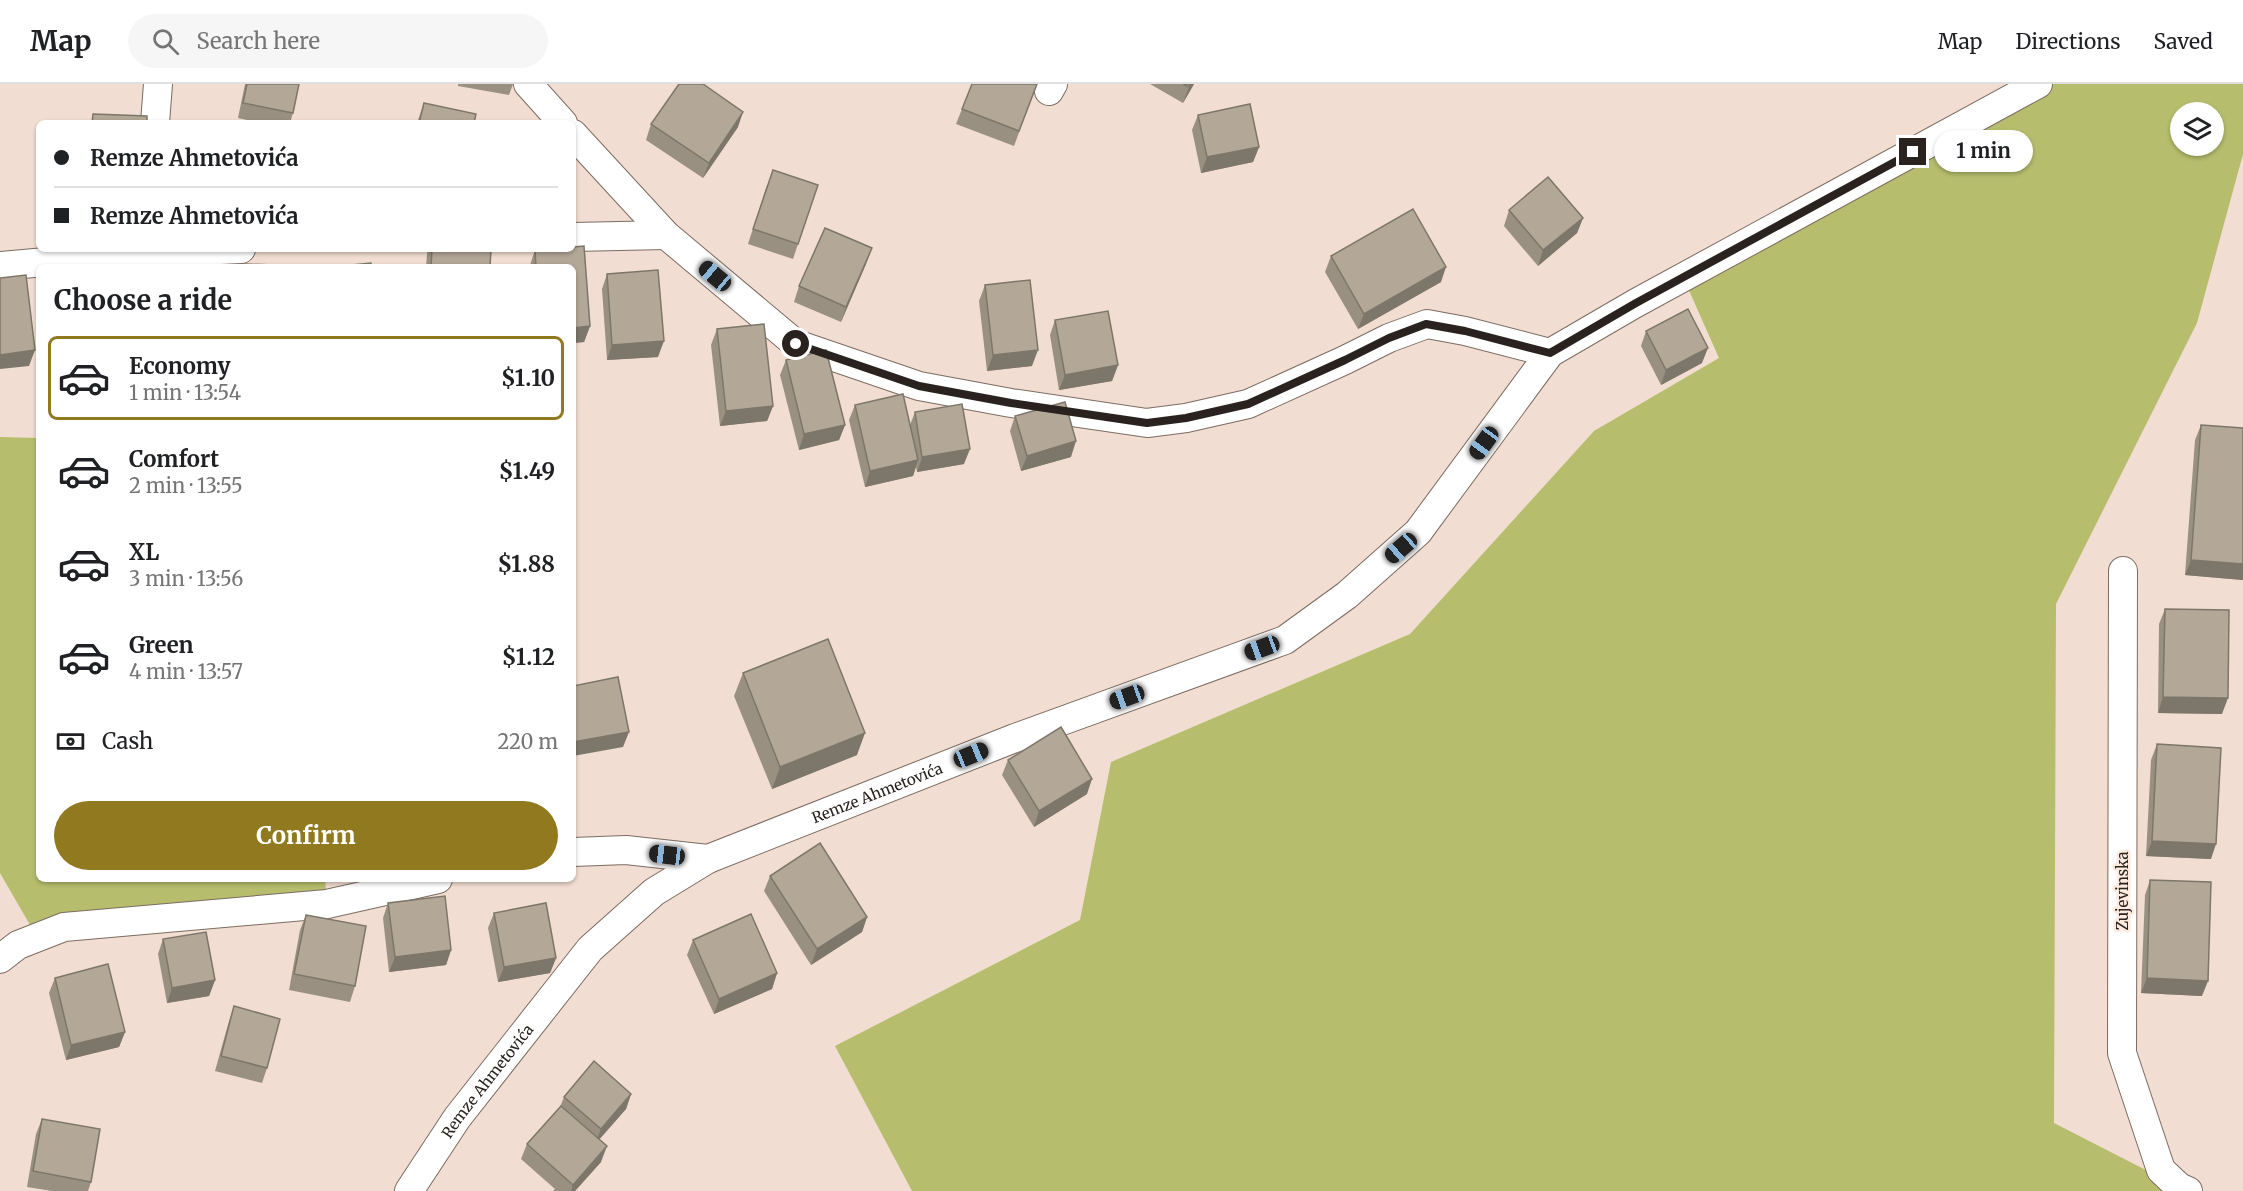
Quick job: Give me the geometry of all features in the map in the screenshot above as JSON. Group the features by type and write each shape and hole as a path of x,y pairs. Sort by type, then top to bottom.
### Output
{"street":[{"path":"154,120 158,84"},
{"path":"528,84 560,120"},
{"name":"Remze Ahmetovića","path":"409,1191 457,1118 590,949 654,892 708,859 1015,738 1285,640 1347,595 1418,532 1550,353 1674,282 2038,84"},
{"path":"576,137 666,235 796,344 919,386 1011,403 1147,423 1186,418 1248,404 1389,338 1426,324 1465,331 1550,353"},
{"path":"576,237 666,235"},
{"path":"0,266 127,252"},
{"name":"Zujevinska","path":"2123,572 2122,1053 2161,1170 2179,1187 2188,1191"},
{"name":"Remze Ahmetovića","path":"576,852 626,850 708,859"},
{"path":"0,959 18,945 64,927 327,904 425,882"}],"green space":[{"path":"2038,84 2243,84 2243,154 2197,323 2056,604 2054,1123 2179,1187 2193,1191 912,1191 835,1046 1080,920 1111,762 1410,634 1594,431 1719,358 1683,277"},
{"path":"0,437 36,438 36,882 325,882 327,904 37,937 0,873"}],"building":[{"path":"247,84 299,84 293,113 243,103"},
{"path":"679,84 703,84 743,112 709,163 651,124"},
{"path":"972,84 1037,84 1019,131 962,109"},
{"path":"424,103 476,114 475,120 420,120"},
{"path":"1250,104 1259,147 1207,157 1198,115"},
{"path":"93,114 147,116 147,120 92,120"},
{"path":"773,170 818,185 798,244 753,229"},
{"path":"1548,177 1583,218 1543,250 1509,210"},
{"path":"1413,209 1446,267 1364,314 1331,256"},
{"path":"825,228 872,248 846,307 799,286"},
{"path":"584,246 590,326 576,328 576,264 536,264 535,252 576,252 576,247"},
{"path":"432,252 491,252 490,264 431,264"},
{"path":"658,270 664,341 612,345 607,274"},
{"path":"26,275 35,350 0,355 0,278"},
{"path":"1030,280 1038,350 993,355 985,285"},
{"path":"1688,309 1708,348 1666,370 1646,331"},
{"path":"1108,311 1118,365 1065,375 1055,320"},
{"path":"764,324 773,406 726,411 717,329"},
{"path":"826,350 845,425 804,434 786,360"},
{"path":"903,394 918,460 870,471 855,405"},
{"path":"1065,402 1076,441 1027,456 1015,416"},
{"path":"962,404 970,449 922,457 915,412"},
{"path":"2201,425 2243,428 2243,564 2191,560"},
{"path":"2165,609 2229,610 2228,698 2163,697"},
{"path":"828,639 865,733 780,767 743,673"},
{"path":"618,677 629,732 576,741 576,685"},
{"path":"1061,727 1092,779 1039,811 1008,760"},
{"path":"2157,744 2221,748 2216,844 2152,841"},
{"path":"820,843 867,917 817,949 770,876"},
{"path":"2150,880 2211,882 2208,981 2147,978"},
{"path":"445,896 451,950 395,957 388,903"},
{"path":"546,903 556,958 504,967 494,913"},
{"path":"751,914 777,973 719,999 693,940"},
{"path":"306,915 366,926 355,986 294,974"},
{"path":"206,932 215,980 172,988 163,939"},
{"path":"108,964 125,1032 71,1045 55,978"},
{"path":"234,1006 280,1019 267,1068 221,1056"},
{"path":"594,1061 631,1094 601,1129 564,1097"},
{"path":"561,1106 607,1146 573,1185 527,1144"},
{"path":"42,1119 100,1129 91,1182 33,1171"}],"route":[{"path":"796,344 919,386 1011,403 1147,423 1186,418 1248,404 1389,338 1426,324 1465,331 1550,353 1636,303 1913,152"}]}
